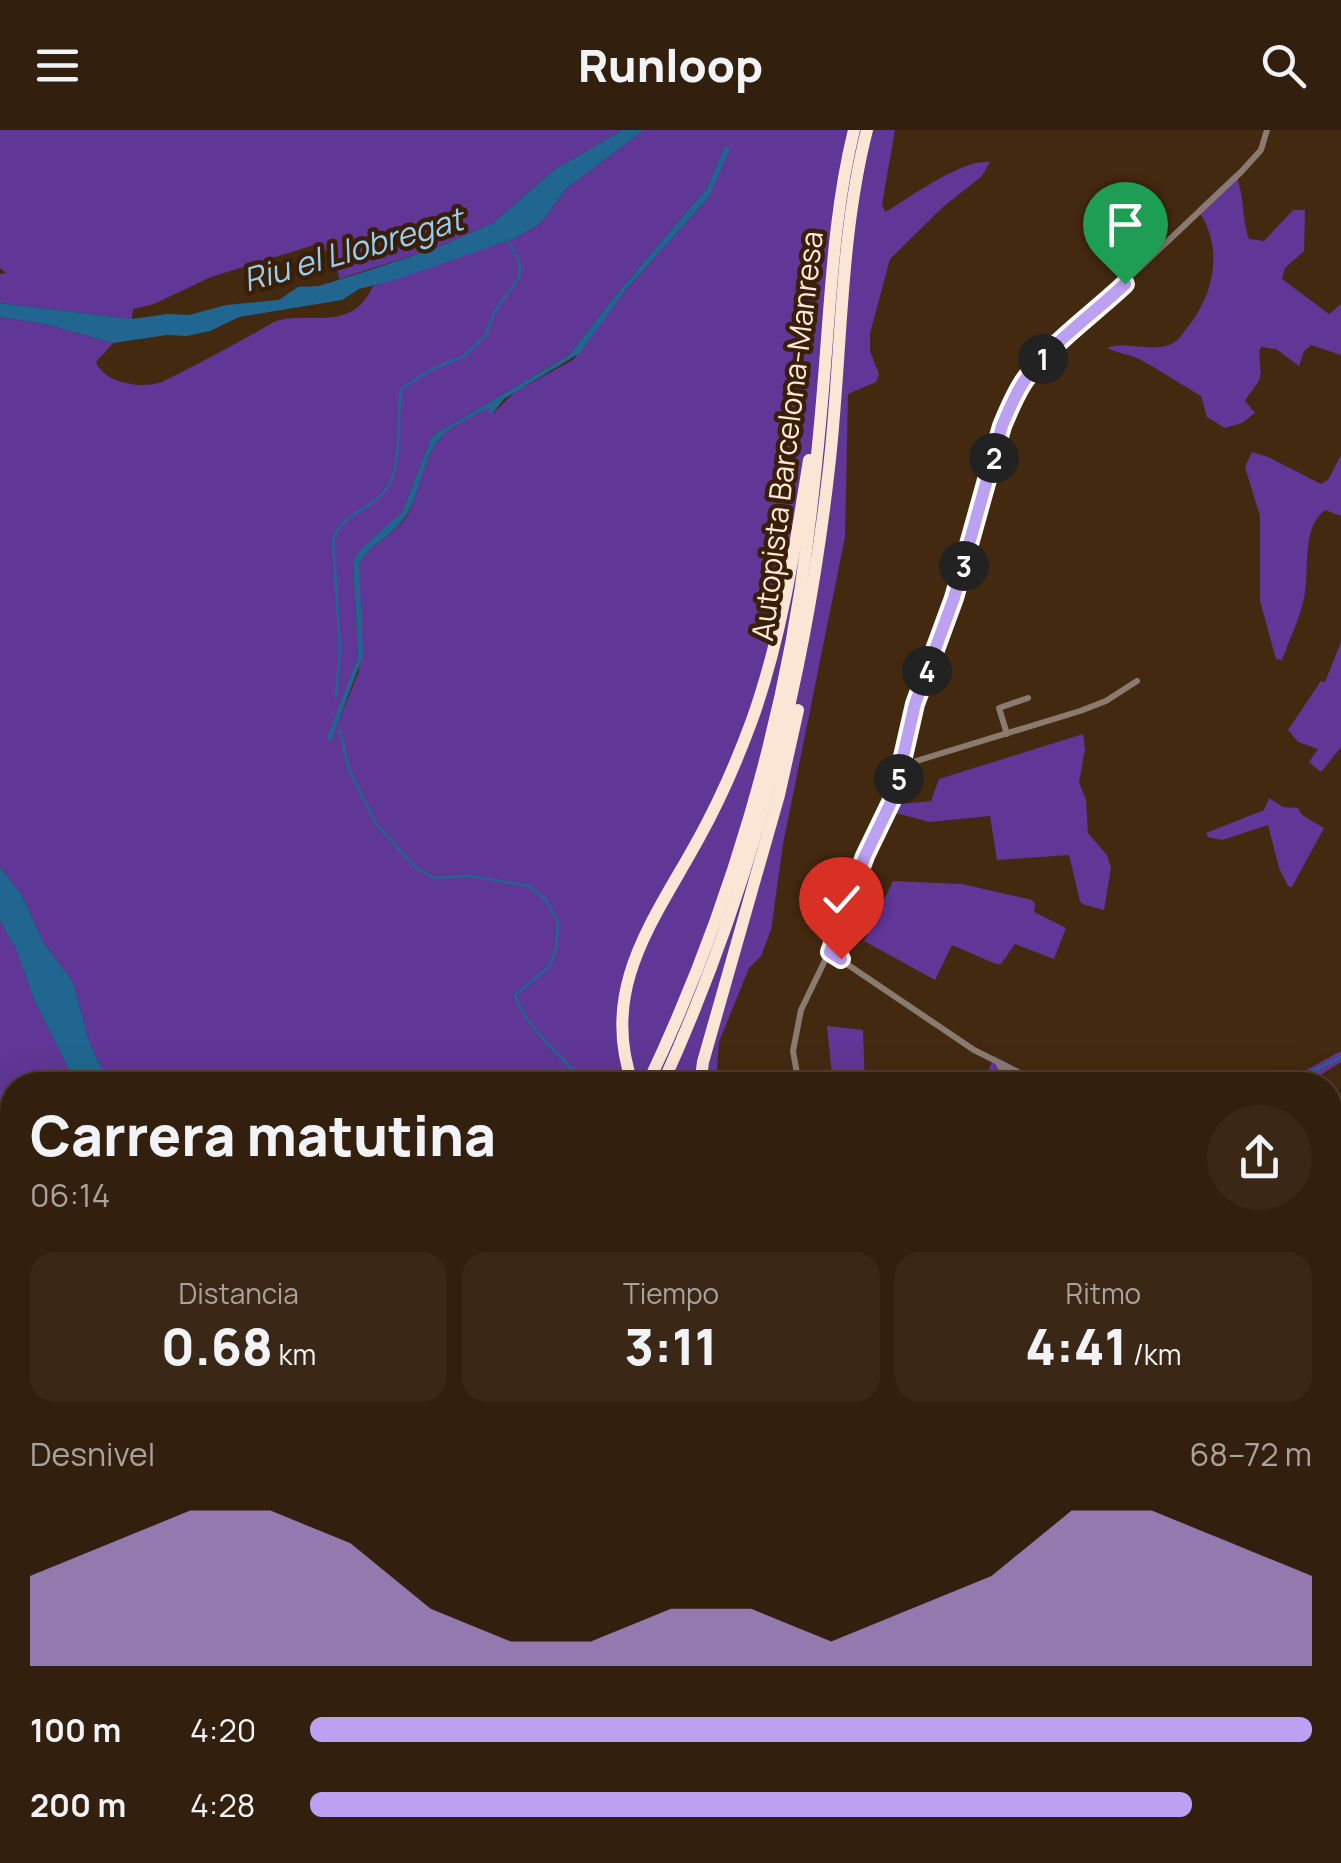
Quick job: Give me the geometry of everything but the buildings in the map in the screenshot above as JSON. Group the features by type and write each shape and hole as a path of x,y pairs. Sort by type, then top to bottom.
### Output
{"highway":[{"name":"Autopista Barcelona-Manresa","path":"654,1072 718,911 771,734 808,539 834,244 854,130"},
{"name":"Autopista Barcelona-Manresa","path":"667,1072 725,932 774,772 810,611 830,464 850,232 867,130"},
{"path":"629,1072 622,1030 626,983 646,932 720,798 754,716 785,598 824,379"},
{"path":"702,1072 795,728 820,587 830,464"}],"street":[{"path":"797,1072 794,1051 801,1010 830,952 865,856 894,796 915,704 954,598 1002,426 1028,376 1241,172 1261,150 1267,130"},
{"path":"903,764 1106,701 1136,681"},
{"path":"1007,734 999,708 1028,698"},
{"path":"830,952 1017,1072"},
{"path":"998,1063 1003,1072"}],"shaded area":[{"path":"0,130 622,130 554,170 493,223 439,247 339,279 332,258 314,245 211,277 154,304 133,309 132,319 0,303 0,274 6,273 0,268"},
{"path":"644,130 895,130 882,204 885,212 951,173 990,162 982,176 944,206 890,259 870,333 870,351 879,374 876,382 848,394 845,537 783,844 771,930 761,956 749,968 719,1042 717,1072 104,1072 90,1044 73,982 43,942 22,895 0,867 0,317 45,324 113,343 96,362 100,370 126,383 156,384 274,322 341,315 364,301 373,286 516,238 541,223 566,189","holes":["725,147 709,197 624,292 574,359 515,392 492,414 493,405 457,425 433,449 404,520 359,565 359,671 331,740 358,657 353,561 402,512 432,436 569,355 707,188"]},
{"path":"1235,173 1249,239 1264,241 1293,210 1305,210 1304,251 1285,268 1282,279 1329,314 1341,304 1341,355 1311,345 1304,351 1299,366 1276,349 1261,347 1258,383 1245,401 1255,413 1242,423 1225,428 1207,417 1201,396 1141,360 1107,348 1169,345 1190,324 1206,297 1213,267 1211,237 1197,209"},
{"path":"1252,452 1321,484 1328,480 1341,455 1341,516 1325,510 1313,526 1303,601 1282,660 1276,659 1260,601 1260,516 1245,467"},
{"path":"1341,642 1341,747 1321,772 1309,762 1318,749 1298,742 1288,730 1321,681 1325,682"},
{"path":"1083,734 1085,749 1079,782 1086,800 1088,833 1107,855 1111,868 1104,910 1080,901 1069,855 997,860 990,816 930,822 896,813 901,804 931,801 939,779"},
{"path":"1269,798 1283,807 1298,808 1302,815 1324,828 1292,887 1279,868 1268,825 1222,840 1206,833 1264,810"},
{"path":"893,881 962,884 1032,900 1034,912 1066,928 1054,959 1015,944 1001,964 996,964 952,945 935,980 864,941"},
{"path":"0,921 70,1072 0,1072"},
{"path":"827,1026 863,1030 865,1072 832,1072"},
{"path":"1341,1051 1341,1062 1325,1072 1303,1072"},
{"path":"994,1056 1025,1072 988,1072"}],"water":[{"path":"622,130 644,130 566,189 541,223 516,238 359,289 342,300 239,317 210,331 187,336 113,343 45,324 0,317 0,303 132,319 189,315 226,305 279,300 298,287 319,286 376,268 439,247 493,223 554,170"},
{"path":"725,146 730,148 709,197 624,292 580,353 504,399 492,414 491,407 456,426 432,450 409,511 359,565 363,656 331,741 327,738 358,657 353,561 402,512 432,436 569,355 707,188"},
{"path":"0,867 22,895 43,942 73,982 90,1044 104,1072 70,1072 0,921"}],"waterway":[{"path":"507,239 514,251"},
{"path":"336,697 340,648 333,540 344,523 379,498 391,480 397,455 401,389 432,369 464,356 486,335 495,311 519,278 520,264 515,254"},
{"path":"340,731 349,769 376,824 417,869 435,878 470,876 529,886 545,899 558,922 556,949 550,966 515,995 536,1031 574,1072"},
{"path":"1311,1072 1341,1057"}],"route":[{"path":"841,959 830,952 865,856 894,796 915,704 954,598 1002,426 1028,376 1125,284"}],"water label":[{"name":"Riu el Llobregat","path":"353,250"}]}
